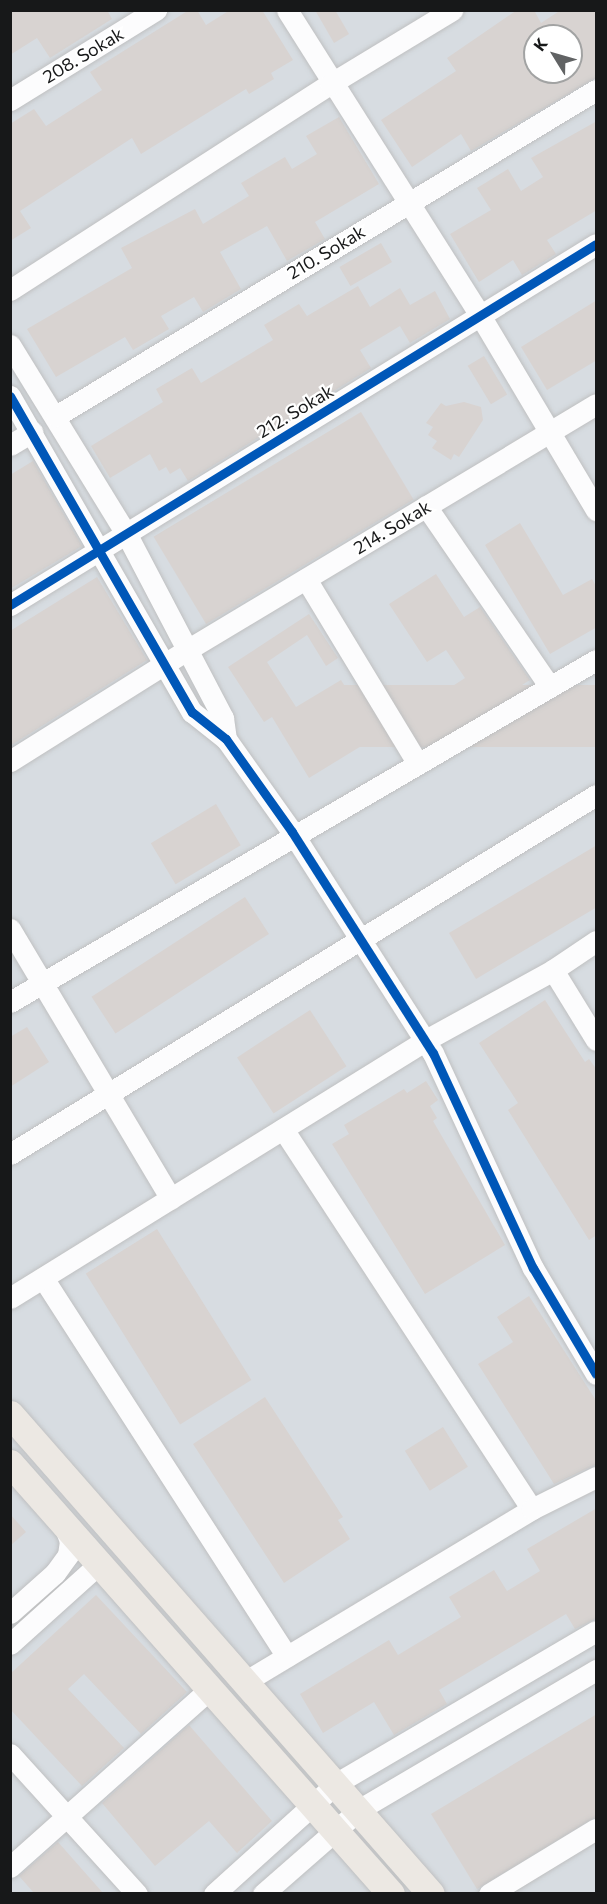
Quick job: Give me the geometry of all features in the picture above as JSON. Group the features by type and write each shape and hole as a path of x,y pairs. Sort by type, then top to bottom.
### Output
{"main road":[{"path":"10,1414 360,1809 431,1893"},
{"path":"10,1463 309,1805 391,1893"}],"street":[{"name":"208. Sokak","path":"10,100 156,10"},
{"path":"287,10 330,84 481,317 597,510"},
{"path":"10,290 330,84 452,10"},
{"name":"210. Sokak","path":"56,416 597,90"},
{"name":"212. Sokak","path":"10,606 597,244"},
{"path":"10,345 56,416 127,535 223,718 226,739"},
{"path":"10,396 101,548 192,712 226,739 294,836 424,1041 533,1268 597,1374"},
{"name":"214. Sokak","path":"167,666 187,650 597,404"},
{"path":"10,445 32,432"},
{"path":"426,506 550,687"},
{"path":"306,579 418,764"},
{"path":"10,1002 597,660"},
{"path":"10,761 167,666"},
{"path":"10,1154 597,795"},
{"path":"10,929 111,1092 171,1198"},
{"path":"10,1298 424,1041 553,970 597,941"},
{"path":"553,970 597,1040"},
{"path":"283,1129 532,1509"},
{"path":"43,1278 287,1656"},
{"path":"246,1681 532,1509 597,1477"},
{"path":"10,1613 55,1573 68,1555 70,1541 63,1522"},
{"path":"10,1644 99,1564"},
{"path":"214,1893 309,1805 337,1783 597,1631"},
{"path":"263,1893 360,1809 597,1670"},
{"path":"10,1867 209,1690"},
{"path":"10,1754 137,1893"},
{"path":"489,1893 597,1829"}],"shaded area":[{"path":"11,11 596,11 596,1893 11,1893"}],"building":[{"path":"10,10 107,10 112,19 50,58 37,38 10,55"},
{"path":"189,10 197,10 206,25 230,10 262,10 293,60 271,73 274,79 249,94 246,89 141,154 132,138 20,211 31,228 10,241 10,124 34,109 46,126 102,90 90,72"},
{"path":"315,10 335,10 349,34 334,43"},
{"path":"517,10 534,10 541,23 561,10 597,10 597,77 471,151 461,134 412,167 381,120 456,71 447,58"},
{"path":"339,117 379,184 315,222 325,239 287,261 267,226 220,252 241,289 203,312 194,297 161,316 169,329 133,350 125,337 56,377 27,329 132,268 121,248 195,209 203,224 249,196 241,183 285,157 292,169 317,154 306,136"},
{"path":"597,121 597,210 547,240 556,254 522,275 513,260 479,282 450,234 491,210 477,188 508,169 521,191 543,177 531,158"},
{"path":"381,243 392,262 350,286 339,267"},
{"path":"358,286 370,307 400,288 410,305 435,291 450,319 410,343 400,326 360,350 371,368 188,481 180,468 170,474 166,467 159,471 150,454 110,478 91,446 163,402 156,389 192,368 201,383 273,340 264,325 299,304 307,316"},
{"path":"597,300 597,360 547,390 521,347"},
{"path":"484,356 507,395 491,404 468,366"},
{"path":"464,402 481,407 483,420 459,457 454,454 451,460 432,448 437,441 428,435 433,427 426,423 441,403 446,406"},
{"path":"361,412 414,499 206,624 154,537"},
{"path":"33,461 82,546 10,589 10,475"},
{"path":"520,523 563,595 592,579 597,588 597,627 550,654 485,545"},
{"path":"436,574 464,617 480,607 530,680 444,734 425,704 465,678 446,650 427,662 389,604"},
{"path":"97,577 147,660 10,746 10,631"},
{"path":"309,614 338,658 326,666 307,635 267,662 296,707 341,680 376,737 309,778 272,717 264,722 228,667"},
{"path":"338,685 596,685 596,747 338,747"},
{"path":"216,804 241,845 176,884 151,843"},
{"path":"597,845 597,907 476,979 449,933"},
{"path":"245,897 269,934 115,1034 92,997"},
{"path":"545,1000 585,1062 589,1059 597,1070 597,1235 589,1240 508,1110 518,1103 479,1043"},
{"path":"310,1010 346,1066 274,1114 237,1057"},
{"path":"27,1027 49,1062 10,1087 10,1037"},
{"path":"426,1081 438,1100 430,1106 437,1118 433,1121 505,1245 425,1294 332,1144 349,1134 344,1125 404,1089 407,1093"},
{"path":"157,1229 251,1380 180,1424 86,1274"},
{"path":"529,1296 597,1402 597,1464 554,1484 478,1364 513,1342 497,1317"},
{"path":"265,1397 343,1517 338,1520 350,1539 284,1583 193,1444"},
{"path":"443,1427 468,1467 430,1491 405,1451"},
{"path":"597,1508 597,1618 575,1629 566,1614 439,1690 447,1704 394,1735 374,1702 323,1733 300,1694 389,1640 398,1655 461,1617 449,1597 494,1570 507,1591 540,1571 527,1549"},
{"path":"10,1514 26,1532 10,1546"},
{"path":"96,1595 187,1692 141,1734 84,1674 68,1689 124,1748 82,1786 10,1709 10,1674"},
{"path":"597,1714 597,1816 477,1889 431,1814"},
{"path":"189,1725 272,1821 237,1853 209,1821 155,1866 102,1803"},
{"path":"58,1842 103,1893 34,1893 19,1876"}],"cycle path":[{"path":"10,605 596,244"},
{"path":"10,396 192,712 226,739 292,832 433,1053 533,1268 596,1374"}]}
